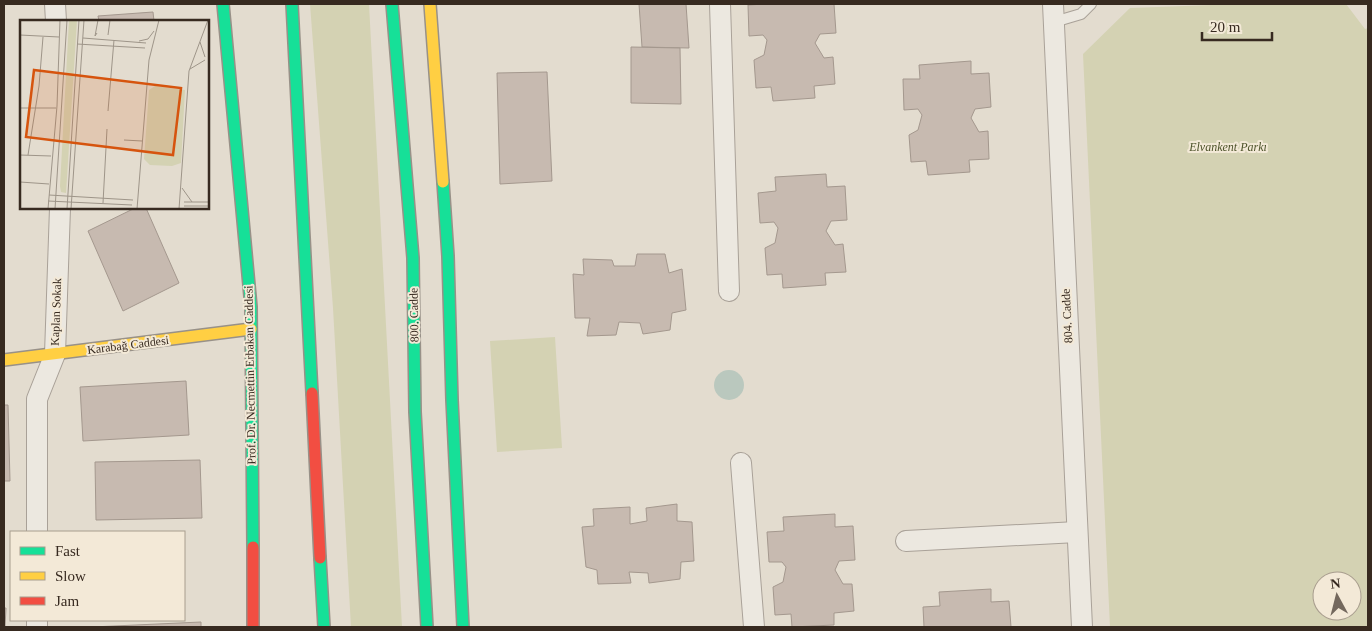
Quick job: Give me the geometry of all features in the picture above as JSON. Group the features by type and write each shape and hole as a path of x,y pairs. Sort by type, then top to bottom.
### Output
{"street":[{"path":"55,4 56,20"},
{"name":"Prof. Dr. Necmettin Erbakan Caddesi","path":"223,4 251,307 253,627"},
{"path":"292,4 324,627"},
{"name":"800. Cadde","path":"392,4 413,258 415,412 428,627"},
{"path":"430,4 448,256 452,400 463,627"},
{"path":"720,4 729,291"},
{"name":"804. Cadde","path":"1053,13 1082,627"},
{"name":"Kaplan Sokak","path":"37,531 37,399 55,354 60,209"},
{"name":"Karabağ Caddesi","path":"4,360 251,329"},
{"path":"741,463 754,627"},
{"path":"906,541 1077,532"}],"lane":[{"path":"1053,13 1081,14 1091,4"}],"green space":[{"path":"310,4 369,4 402,627 351,627 333,308"},
{"name":"Elvankent Parkı","path":"1239,4 1346,4 1365,29 1368,28 1368,627 1110,627 1083,54 1130,8"},
{"path":"555,337 562,448 497,452 490,341"}],"shaded area":[{"path":"729,370 740,374 744,385 740,396 729,400 718,396 714,385 718,374"}],"building":[{"path":"639,4 686,4 689,48 642,47"},
{"path":"834,4 836,33 820,34 815,43 824,58 833,57 835,84 814,86 815,98 773,101 771,87 756,88 754,60 764,55 767,40 763,35 749,36 748,5"},
{"path":"153,12 154,20 99,20 98,16"},
{"path":"631,47 680,48 681,104 631,103"},
{"path":"971,61 971,74 989,73 991,107 975,109 971,118 979,132 988,131 989,159 969,160 970,172 928,175 926,161 911,162 909,135 918,130 922,115 918,109 904,110 903,79 920,79 919,65"},
{"path":"547,72 552,181 500,184 497,73"},
{"path":"826,174 827,187 845,186 847,220 831,221 826,231 835,245 843,244 846,272 825,273 826,285 783,288 782,274 767,275 765,248 775,243 778,228 774,222 760,223 758,193 776,191 775,177"},
{"path":"133,209 146,209 179,283 123,311 88,231"},
{"path":"637,254 665,254 669,273 682,269 686,310 672,313 670,330 643,334 640,323 619,322 616,335 587,336 590,318 575,318 573,274 584,275 583,259 612,260 614,266 635,266"},
{"path":"186,381 189,435 83,441 80,387"},
{"path":"4,405 8,405 10,481 4,481"},
{"path":"200,460 202,518 96,520 95,462"},
{"path":"677,504 677,521 692,522 694,561 681,562 680,579 649,583 648,573 629,572 631,583 598,584 597,570 586,567 582,527 594,526 593,509 630,507 630,524 647,521 646,508"},
{"path":"835,514 835,527 853,526 855,560 839,561 835,570 843,584 852,584 854,611 834,613 834,625 792,627 791,614 775,615 773,587 783,582 786,567 782,562 769,562 767,532 784,531 783,517"},
{"path":"991,589 991,602 1009,601 1011,627 924,627 923,607 940,606 939,592"},
{"path":"4,608 6,608 5,627 4,627"},
{"path":"201,622 201,627 92,627"}],"traffic: fast":[{"path":"223,4 251,307 253,547"},
{"path":"292,4 312,393"},
{"path":"392,4 413,258 415,412 427,627"},
{"path":"443,182 448,256 452,400 463,627"},
{"path":"320,558 324,627"}],"traffic: slow":[{"path":"430,4 443,182"},
{"path":"4,360 251,329"}],"traffic: jam":[{"path":"312,393 320,558"},
{"path":"253,547 253,627"}]}
